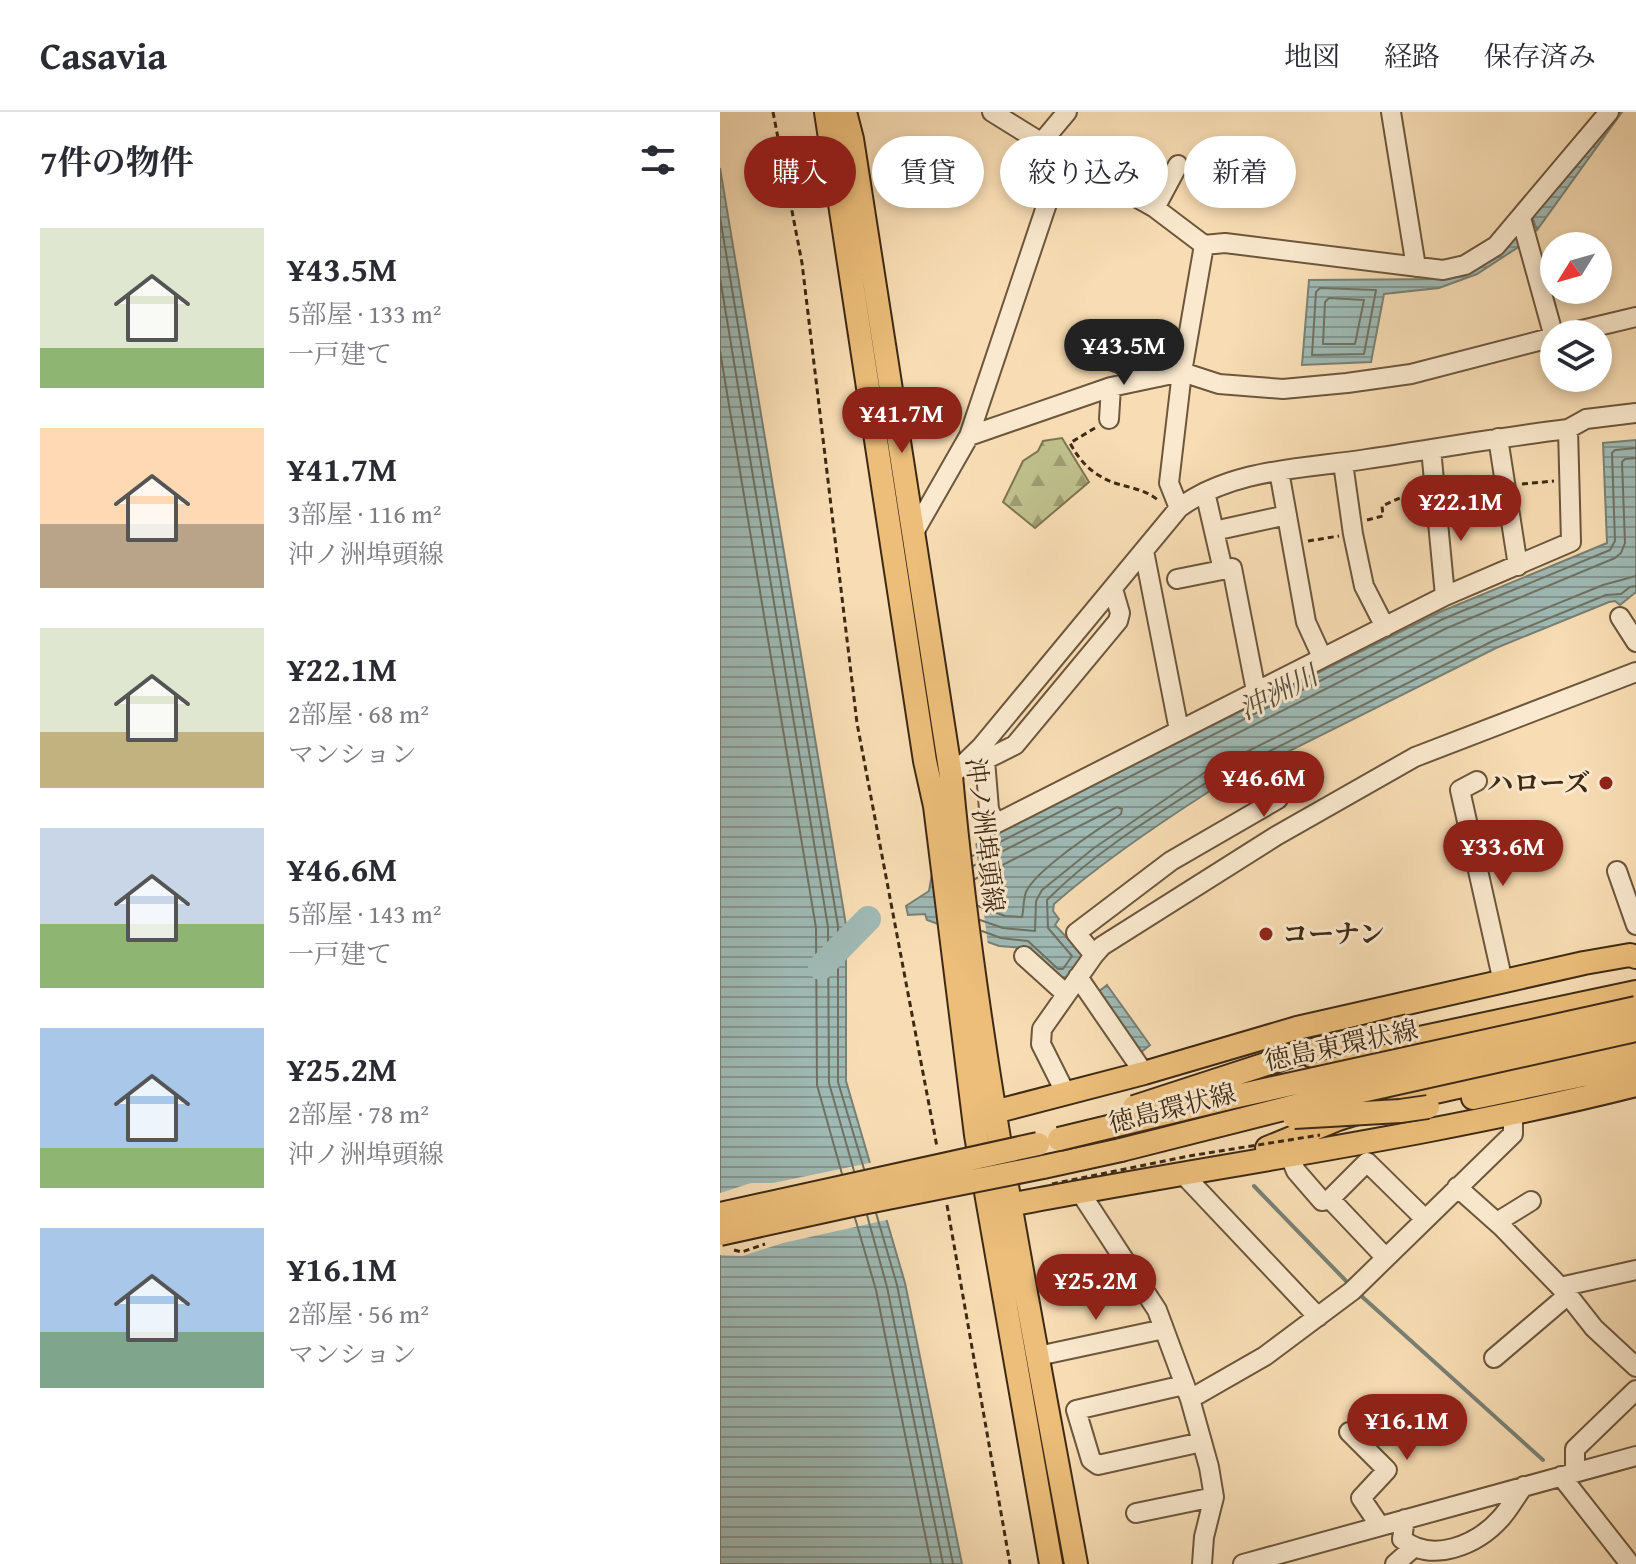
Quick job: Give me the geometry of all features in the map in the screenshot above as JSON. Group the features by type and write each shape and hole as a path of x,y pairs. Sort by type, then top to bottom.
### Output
{"main road":[{"name":"沖ノ洲埠頭線","path":"826,112 925,761 935,806 947,839"},
{"name":"沖ノ洲埠頭線","path":"845,112 852,139 951,776 947,839 961,942 1076,1564"},
{"name":"沖ノ洲埠頭線","path":"961,942 976,1135 1051,1564"},
{"name":"徳島環状線","path":"994,1112 1148,1072 1297,1028 1584,963 1630,955 1636,957"},
{"path":"720,1214 1048,1142 1126,1109 1297,1054 1408,1026 1636,977"},
{"path":"1148,1072 1209,1061 1342,1054 1636,992"},
{"name":"徳島東環状線","path":"1048,1142 1233,1097 1636,1008"},
{"name":"徳島環状線","path":"722,1242 852,1205 1121,1150 1332,1098 1636,1030"},
{"path":"1182,1173 1258,1151 1372,1108 1499,1076 1636,1047"},
{"path":"1121,1150 1224,1125 1428,1107 1636,1064"},
{"path":"986,1193 998,1202 1009,1205 1452,1127 1636,1085"},
{"path":"976,1135 994,1112"}],"street":[{"path":"992,112 1030,136"},
{"path":"1047,136 1067,112"},
{"path":"1391,112 1416,267"},
{"path":"1155,208 1204,245 1225,243 1443,270 1465,265 1496,246 1609,112"},
{"path":"1168,184 1178,165"},
{"path":"913,534 969,436 1046,208"},
{"path":"1521,218 1549,320"},
{"path":"1176,511 1169,483 1182,372 1204,245"},
{"path":"1612,326 1635,322"},
{"path":"969,436 1111,387 1182,372 1219,384 1296,388 1411,374 1540,341"},
{"path":"1102,357 1160,377"},
{"path":"1109,419 1111,387"},
{"path":"935,806 951,776 981,747 1176,511 1205,492 1235,480 1279,471 1568,429 1586,419 1636,413"},
{"path":"1113,589 1120,613 1118,621 1015,745 985,760 989,809 995,824 1445,596 1571,542 1568,429"},
{"path":"1498,438 1518,566"},
{"path":"1431,449 1445,596"},
{"path":"1343,463 1364,586 1385,627"},
{"path":"1279,471 1306,622 1322,657"},
{"path":"1205,492 1256,691"},
{"path":"1214,531 1287,515"},
{"path":"1144,551 1179,730"},
{"path":"1177,579 1227,569"},
{"path":"1620,617 1636,642"},
{"path":"1066,1094 1041,1044 1042,1029 1102,946 1276,836 1415,757 1636,672"},
{"path":"925,761 951,776"},
{"path":"1477,781 1460,790 1503,982"},
{"path":"1094,955 1076,933 1171,861 1278,799"},
{"path":"1617,871 1636,925"},
{"path":"1024,956 1066,994"},
{"path":"1078,977 1148,1072"},
{"path":"1048,1414 1187,1392 1265,1356 1355,1288 1386,1258 1513,1134 1513,1114"},
{"path":"1289,1154 1296,1171 1322,1201 1330,1199 1367,1162 1425,1219"},
{"path":"1182,1173 1318,1317"},
{"path":"1457,1187 1497,1222 1564,1291 1594,1328 1636,1367"},
{"path":"1080,1192 1157,1310 1187,1392 1214,1497 1204,1537 1202,1564"},
{"path":"1330,1199 1386,1258"},
{"path":"1497,1222 1531,1201"},
{"path":"1494,1358 1564,1291 1636,1270"},
{"path":"1038,1356 1164,1329"},
{"path":"1630,1564 1568,1488 1568,1474 1575,1449 1636,1390"},
{"path":"1076,1410 1091,1460 1098,1465 1202,1442"},
{"path":"1349,1432 1387,1470 1361,1498 1380,1526"},
{"path":"1243,1564 1636,1456"},
{"path":"1405,1519 1402,1539 1412,1549 1427,1555 1460,1550 1501,1519 1524,1486"},
{"path":"1136,1513 1214,1497"},
{"path":"1395,1564 1412,1549"}],"path":[{"path":"773,112 802,263 857,723 939,1161"},
{"path":"1109,419 1070,443 1079,459 1101,477 1152,494 1176,511"},
{"path":"1292,544 1352,529 1383,516 1382,506 1402,497 1570,480"},
{"path":"1047,1184 1323,1134"},
{"path":"937,1207 948,1204 1010,1564"},
{"path":"722,1242 742,1252 767,1242"}],"green space":[{"path":"1062,438 1089,482 1035,528 1003,502 1023,461 1038,451 1043,441"}],"water":[{"path":"1618,112 1622,112 1537,230 1532,216"},
{"path":"720,168 846,925 846,1081 905,1283 962,1564 720,1564"},
{"path":"1518,230 1523,244 1477,274 1439,288 1384,294 1371,362 1302,365 1309,280 1449,279 1472,271"},
{"path":"1636,440 1636,592 1620,605 1615,601 1609,602 1496,648 1213,789 1151,829 1054,904 1053,911 1059,919 1055,925 1084,956 1067,978 1055,977 1025,948 999,946 927,920 925,914 908,915 906,906 929,891 933,868 1012,825 1440,612 1607,543 1603,443"},
{"path":"1107,985 1150,1045 1140,1053 1097,993"}],"pier":[{"path":"975,841 988,946 939,929 932,864"},
{"path":"874,1162 891,1219 783,1243 742,1256 720,1255 720,1193 751,1183 773,1183"}],"waterway":[{"name":"沖洲川","path":"821,967 868,919"},
{"path":"1254,1186 1349,1284"},
{"path":"1358,1293 1543,1460"}],"place":[{"name":"ハローズ","path":"1606,783"},
{"name":"コーナン","path":"1266,934"}]}
